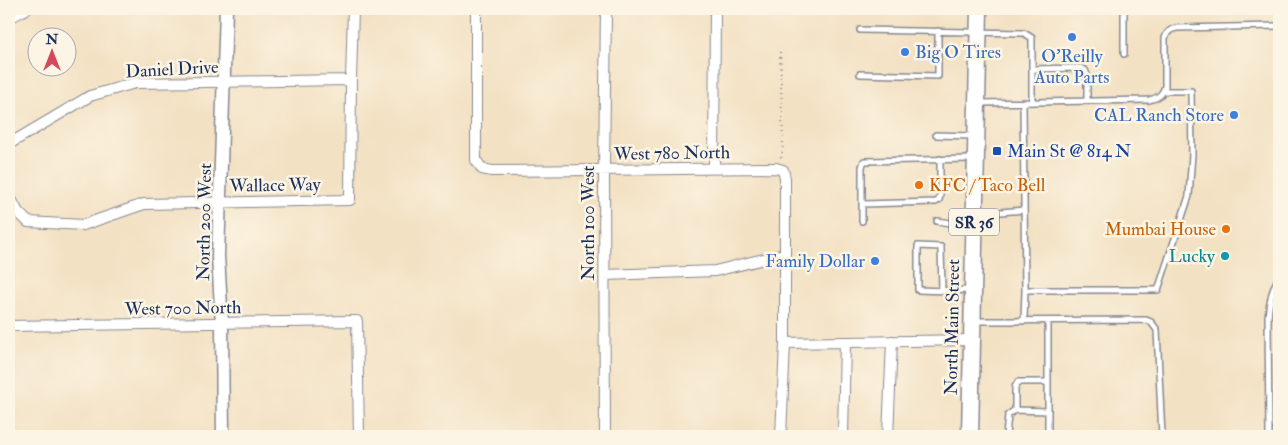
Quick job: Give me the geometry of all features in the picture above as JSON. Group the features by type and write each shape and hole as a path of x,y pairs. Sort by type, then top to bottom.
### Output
{"highway":[{"name":"North Main Street","path":"970,436 979,9"}],"street":[{"path":"9,18 26,9"},
{"name":"North 200 West","path":"223,436 222,324 218,256 226,9"},
{"path":"351,80 353,9"},
{"name":"West 780 North","path":"476,9 476,160 482,170 714,168 776,168 782,170"},
{"name":"North 100 West","path":"605,436 604,170 606,9"},
{"path":"714,168 715,9"},
{"name":"Daniel Drive","path":"9,144 90,96 135,83 351,80"},
{"name":"Wallace Way","path":"9,195 18,212 28,222 83,225 144,204 350,200 351,80"},
{"path":"781,436 785,343 785,178 782,170"},
{"path":"605,275 715,271 784,254"},
{"name":"West 700 North","path":"9,326 357,321 359,436"},
{"path":"785,343 972,340"},
{"path":"843,436 845,342"},
{"path":"888,436 892,342"}],"lane":[{"path":"1124,9 1124,54"},
{"path":"977,103 1149,100 1156,98 1165,87 1165,38 1171,29 1279,26"},
{"path":"860,30 1024,33 1032,38 1032,102"},
{"path":"860,74 938,76 938,31"},
{"path":"1032,69 1080,68 1085,70 1087,101"},
{"path":"1025,290 1158,290 1189,196 1192,154 1190,91 1163,91"},
{"path":"1023,102 1024,320"},
{"path":"936,135 976,136"},
{"path":"862,204 936,202 940,196 940,159"},
{"path":"862,221 862,167 864,161 976,159"},
{"path":"937,221 975,220 1024,210"},
{"path":"942,291 941,246 918,246 918,290 942,291 973,290"},
{"path":"1270,436 1268,317 1269,302 1279,277"},
{"path":"972,320 1146,320 1155,325 1157,330 1162,436"},
{"path":"1048,321 1048,436"},
{"path":"1016,410 1015,386 1018,382 1048,382"},
{"path":"1006,436 1008,415 1016,410 1048,411"}],"path":[{"path":"780,52 782,170"}],"place":[{"name":"O'Reilly Auto Parts","path":"1072,37"},
{"name":"Big O Tires","path":"905,52"},
{"name":"CAL Ranch Store","path":"1234,115"},
{"name":"Main St @ 814 N","path":"997,151"},
{"name":"KFC / Taco Bell","path":"919,185"},
{"name":"Mumbai House","path":"1226,229"},
{"name":"Lucky","path":"1225,256"},
{"name":"Family Dollar","path":"875,261"}]}
